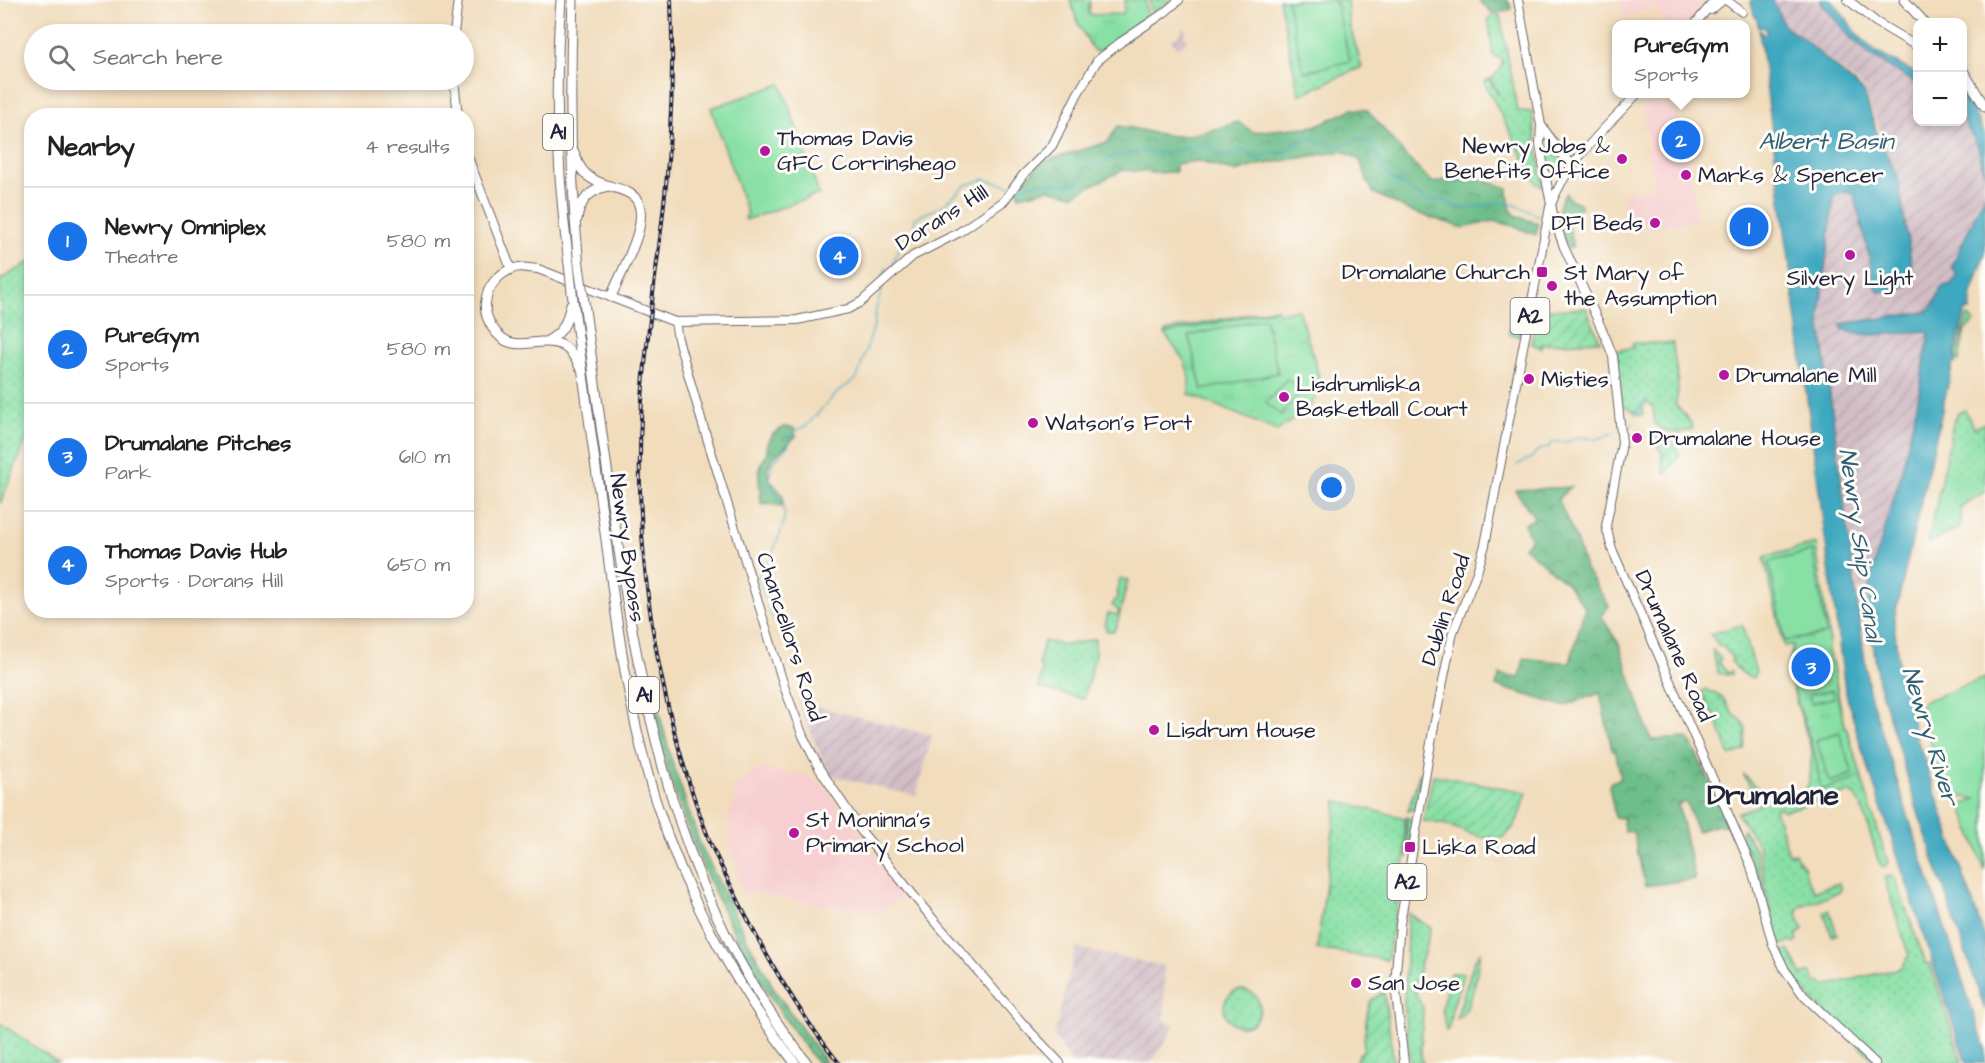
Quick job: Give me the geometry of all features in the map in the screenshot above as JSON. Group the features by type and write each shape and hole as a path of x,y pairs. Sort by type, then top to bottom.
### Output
{"highway":[{"name":"Newry Bypass","path":"561,0 557,90 562,215 630,627 641,681 666,782 694,866 726,934 772,1014 807,1063"},
{"name":"Newry Bypass","path":"573,0 570,55 571,144 579,266 576,294 583,372 631,708 656,800 692,892 712,933 762,1019 795,1063"},
{"path":"1905,0 1921,18"},
{"path":"1964,72 1985,107"},
{"path":"571,144 583,171 594,180 631,194 636,200 640,213 639,230 611,297"},
{"path":"576,231 580,207 587,195 594,190 611,186"},
{"path":"511,269 496,279 488,292 485,308 489,323 498,335 506,340 523,344 553,342 565,347 574,356 583,372"},
{"path":"543,342 553,339 566,326 576,294"}],"main road":[{"path":"1699,20 1715,0"},
{"path":"1703,15 1725,0 1742,12"},
{"name":"A2","path":"1551,207 1555,194 1573,165 1629,98"},
{"name":"Dublin Road","path":"1404,1063 1395,970 1405,889 1443,676 1453,632 1477,572 1485,544 1551,207"}],"street":[{"path":"455,24 458,0"},
{"name":"Dorans Hill","path":"511,269 528,267 538,269 675,322 776,321 813,317 848,309 861,302 913,256 958,233 1004,201 1052,146 1097,61 1179,0"},
{"name":"Drumalane Road","path":"1518,0 1541,125 1540,144 1551,207 1564,247 1613,356 1622,443 1606,526 1618,566 1751,866 1773,945 1785,970 1804,996 1875,1063"},
{"path":"1848,0 1876,22 1913,45"},
{"path":"455,90 457,108"},
{"path":"1541,125 1573,165"},
{"path":"474,173 511,269"},
{"name":"Chancellors Road","path":"675,322 702,422 785,689 803,736 819,768 862,832 927,912 1025,1026 1060,1063"}],"shaded area":[{"path":"1618,0 1704,0 1690,20 1662,20 1656,5 1624,17"},
{"path":"1773,0 1821,0 1858,46 1913,80 1913,126 1967,126 1967,123 1985,155 1985,214 1872,590 1858,591 1820,319 1834,197 1836,194 1848,191 1854,194 1873,270 1898,179 1864,88 1800,35 1785,28"},
{"path":"1182,28 1185,28 1185,36 1188,40 1178,48 1171,41 1182,32"},
{"path":"1659,103 1660,106 1667,106 1673,110 1678,115 1681,127 1684,127 1697,221 1646,228 1645,220 1626,221 1622,194 1654,188 1643,105"},
{"path":"798,702 932,735 916,796 829,775"},
{"name":"St Moninna's Primary School","path":"761,768 817,778 907,895 880,912 866,912 743,892 731,849 729,817 735,801 732,788"},
{"path":"1076,948 1164,966 1165,1021 1175,1024 1151,1063 1072,1063 1054,1036"}],"green space":[{"path":"1070,0 1090,0 1089,15 1123,14 1125,0 1145,0 1148,18 1101,51 1094,51 1079,26"},
{"path":"1149,0 1172,0 1153,15"},
{"path":"1279,0 1347,0 1349,23 1362,67 1299,95"},
{"path":"1287,0 1335,0 1350,61 1304,72"},
{"path":"1479,0 1508,0 1511,9 1493,14"},
{"path":"1500,15 1518,111 1532,112 1543,187 1537,184 1484,82 1489,79 1499,95 1491,79 1501,68 1502,59 1493,56 1488,18"},
{"name":"Thomas Davis GFC Corrinshego","path":"781,84 819,194 746,220 745,217 748,216 711,108"},
{"path":"1353,109 1367,110 1407,157 1434,183 1466,174 1508,188 1511,210 1517,216 1538,223 1536,235 1493,221 1464,228 1410,211 1374,193 1360,160 1343,151 1258,165 1236,172 1197,161 1176,164 1176,172 1154,173 1123,170 1073,195 1049,189 1019,196 1017,188 1042,162 1108,142 1118,126 1163,135 1184,136 1238,122 1253,132 1315,126"},
{"path":"1542,140 1560,160 1561,166 1548,179"},
{"path":"1566,193 1570,199 1580,203 1582,207 1576,208 1578,214 1567,217 1573,247 1568,249 1558,214"},
{"path":"24,265 24,445 0,504 0,280"},
{"path":"1275,308 1278,312 1165,334 1166,331"},
{"path":"1586,308 1600,341 1541,344 1541,348 1531,343 1538,310"},
{"path":"1277,309 1279,313 1298,309 1321,388 1310,407 1277,431 1189,394 1189,376 1185,362 1165,334"},
{"path":"1969,316 1974,322 1965,330 1959,361 1956,357"},
{"path":"1265,318 1278,373 1202,390 1189,336"},
{"path":"1522,320 1519,336 1509,334 1514,321"},
{"path":"1632,343 1673,343 1678,383 1675,404 1691,423 1693,429 1678,433 1664,431 1655,424 1653,407 1647,402 1642,408 1643,414 1640,415 1622,405 1616,354 1618,350 1633,348"},
{"name":"Lisdrumliska Basketball Court","path":"1287,379 1301,391 1281,415 1266,403"},
{"path":"1965,410 1974,428 1985,423 1985,492 1961,506 1961,526 1928,544 1954,418 1957,418 1957,413"},
{"path":"784,427 794,428 796,436 773,458 767,469 770,480 783,496 783,506 761,503 760,465 766,456 773,434"},
{"path":"1656,437 1673,441 1680,455 1666,474 1662,457 1664,455 1655,443"},
{"path":"1571,487 1558,499 1575,537 1585,568 1609,606 1601,616 1619,644 1651,740 1688,738 1732,825 1718,825 1697,831 1686,802 1678,804 1695,879 1645,886 1633,831 1625,832 1622,818 1615,817 1609,786 1611,782 1621,779 1616,753 1612,750 1600,693 1563,706 1496,686 1500,675 1520,678 1524,658 1570,663 1585,607 1567,584 1524,547 1531,539 1524,524 1535,518 1515,490"},
{"path":"1816,544 1829,639 1828,651 1833,666 1839,705 1862,777 1821,790 1815,755 1787,670 1793,645 1784,646 1764,557"},
{"path":"1813,551 1826,634 1785,641 1769,562"},
{"path":"1120,579 1128,580 1117,625 1114,631 1107,631 1105,626 1108,613 1117,615 1119,611 1112,605 1119,595 1117,593"},
{"path":"1742,625 1756,672 1754,678 1738,670 1723,646 1720,647 1710,634"},
{"path":"1095,639 1095,655 1084,699 1039,688 1042,671 1039,664 1044,641 1067,645"},
{"path":"1712,649 1721,659 1718,662 1728,673 1731,671 1732,674 1718,673"},
{"path":"1830,659 1842,715 1888,863 1883,868 1879,863 1863,810 1856,796 1850,793 1784,811 1779,807 1775,809 1789,854 1795,853 1804,866 1808,881 1815,891 1839,883 1841,890 1800,906 1797,914 1803,929 1796,935 1798,941 1794,944 1791,941 1780,946 1766,891 1758,844 1737,813 1760,805 1743,774 1762,793 1773,800 1805,793 1810,779 1812,752 1787,670"},
{"path":"1985,678 1985,871 1961,805 1976,799 1947,794 1920,710 1922,702"},
{"path":"1706,689 1723,698 1732,713 1741,720 1746,730 1744,750 1730,756 1713,711 1711,712 1702,692"},
{"path":"1832,690 1834,698 1811,703 1809,695"},
{"path":"651,702 657,703 670,755 700,844 776,992 826,1063 817,1063 772,999 752,966 716,896 669,777"},
{"path":"1839,732 1853,774 1830,782 1816,740"},
{"path":"1420,772 1422,772 1416,808 1408,811"},
{"path":"1433,775 1527,792 1514,826 1506,835 1493,839 1476,836 1444,824 1423,821"},
{"path":"1337,801 1405,818 1405,860 1387,960 1317,949"},
{"path":"1407,817 1414,822 1407,858"},
{"path":"1743,829 1755,849 1768,915 1758,877 1741,835"},
{"path":"1889,876 1895,878 1926,964 1930,963 1962,1063 1883,1063 1875,1061 1809,996 1797,981 1781,953 1789,950 1802,975 1811,972 1815,983 1820,982 1824,986 1901,968 1909,956 1884,878"},
{"path":"1829,910 1837,934 1832,936 1824,912"},
{"path":"1408,913 1431,928 1416,981 1416,995 1423,1008 1421,1053 1423,1063 1410,1063 1404,1004"},
{"path":"1480,953 1470,1000 1462,1015 1456,1019 1475,959"},
{"path":"1450,973 1464,973 1452,1009 1449,1028 1446,1031 1442,1007"},
{"path":"1242,990 1255,995 1260,1008 1255,1021 1242,1026 1229,1021 1224,1008 1229,995"},
{"path":"1384,992 1394,1063 1356,1063 1359,1054 1363,1051 1371,1000"},
{"path":"0,1023 58,1063 0,1063"}],"water":[{"name":"Albert Basin","path":"1750,0 1773,0 1785,28 1800,36 1864,92 1877,133 1898,178 1914,281 1903,288 1879,292 1877,290 1854,194 1848,191 1836,194 1820,319 1869,691 1985,1048 1985,1063 1966,1063 1861,746 1845,690 1759,31 1762,35 1767,33 1765,27 1758,28"},
{"path":"1819,0 1832,0 1859,36 1876,52 1913,72 1913,82 1871,56 1849,36"},
{"path":"1967,100 1985,135 1985,175 1978,146 1966,126"},
{"name":"Newry River","path":"1985,194 1985,253 1972,294 1970,311 1966,310 1955,353 1956,363 1953,363 1894,619 1898,662 1914,730 1985,938 1985,1010 1917,809 1878,681 1868,603 1870,579 1901,474 1917,405 1929,334 1926,331 1861,334 1842,329 1841,324 1926,312 1935,303 1941,287 1951,284 1957,276 1952,266"}],"waterway":[{"path":"1019,187 1037,183 1077,184 1080,177 1091,166 1101,164 1116,155 1135,152 1171,152 1194,146 1209,146 1221,159 1242,150 1251,157 1261,159 1269,153 1284,152 1310,136 1334,145 1342,145 1361,138 1372,145 1389,176 1425,201 1444,200 1460,209 1498,202 1513,204 1539,216"},
{"path":"882,278 886,269 892,268 897,252 911,234 915,218 942,206 966,185 984,179 1011,186"},
{"path":"765,597 759,576 763,566 772,561 784,518 782,505 771,486 772,465 788,446 793,432 807,425 837,393 857,378 874,326 876,308 883,288"},
{"path":"1635,415 1640,405 1648,399"},
{"path":"1626,430 1633,423"},
{"path":"1517,465 1531,458 1538,450 1548,448 1552,442 1567,442 1579,437 1597,439 1616,432"},
{"path":"768,606 775,623"}],"railway":[{"path":"671,0 670,139 648,333 640,456 641,513 652,625 675,735 710,842 776,971 799,1009 839,1063"}],"place":[{"name":"PureGym","path":"1681,140"},
{"name":"Thomas Davis GFC Corrinshego","path":"765,151"},
{"name":"Newry Jobs & Benefits Office","path":"1622,159"},
{"name":"Marks & Spencer","path":"1686,175"},
{"name":"DFI Beds","path":"1655,223"},
{"name":"Newry Omniplex","path":"1749,227"},
{"name":"Silvery Light","path":"1850,255"},
{"name":"Thomas Davis Hub","path":"839,256"},
{"name":"Dromalane Church","path":"1542,272"},
{"name":"St Mary of the Assumption","path":"1552,286"},
{"name":"Drumalane Mill","path":"1724,375"},
{"name":"Misties","path":"1529,379"},
{"name":"Lisdrumliska Basketball Court","path":"1284,397"},
{"name":"Watson's Fort","path":"1033,423"},
{"name":"Drumalane House","path":"1637,438"},
{"name":"Drumalane Pitches","path":"1811,667"},
{"name":"Lisdrum House","path":"1154,730"},
{"name":"St Moninna's Primary School","path":"794,833"},
{"name":"Liska Road","path":"1410,847"},
{"name":"San Jose","path":"1356,983"}],"district":[{"name":"Drumalane","path":"1773,795"}],"water label":[{"name":"Newry Ship Canal","path":"1860,545"}]}
